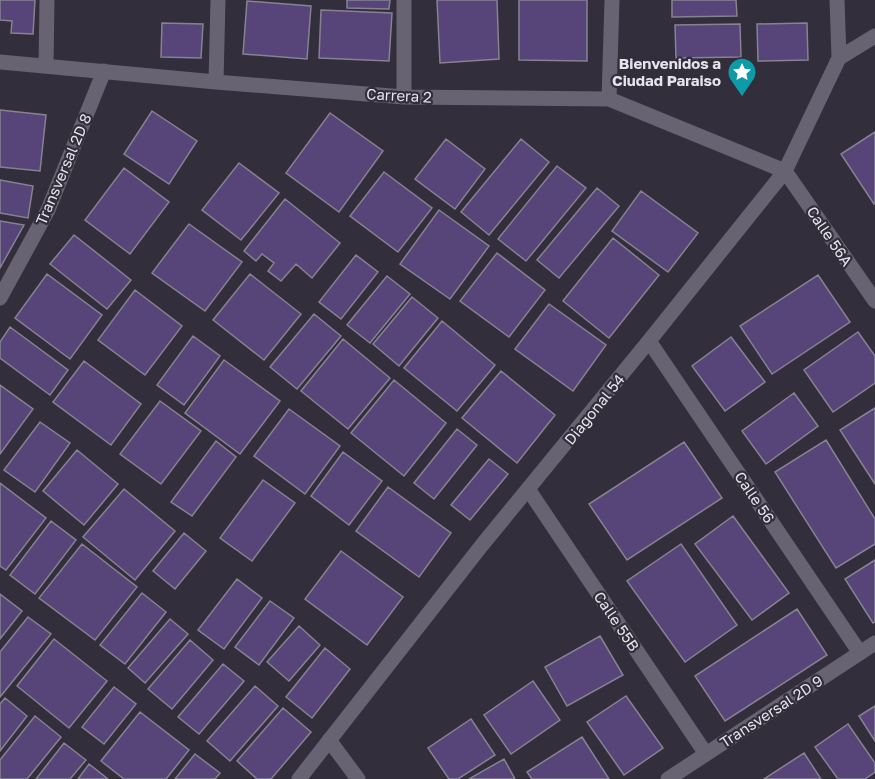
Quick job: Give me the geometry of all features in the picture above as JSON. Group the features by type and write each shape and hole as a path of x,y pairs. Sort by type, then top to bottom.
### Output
{"street":[{"path":"46,66 47,0"},
{"path":"216,82 218,0"},
{"path":"404,0 404,97"},
{"path":"609,99 612,0"},
{"path":"837,0 839,58 875,36"},
{"name":"Diagonal 54","path":"299,779 528,489 650,341 785,171 839,58"},
{"name":"Carrera 2","path":"0,62 404,97 609,99 785,171"},
{"name":"Transversal 2D 8","path":"0,298 48,210 104,71"},
{"name":"Calle 56A","path":"785,171 875,301"},
{"name":"Calle 56","path":"650,341 860,652"},
{"name":"Calle 55B","path":"528,489 706,754"},
{"name":"Transversal 2D 9","path":"668,779 875,643"},
{"path":"329,740 358,779"}],"building":[{"path":"0,0 35,0 33,34 11,33 12,21 0,20"},
{"path":"347,0 390,0 389,9 347,8"},
{"path":"437,0 497,0 499,59 440,63"},
{"path":"519,0 587,0 587,61 519,60"},
{"path":"672,0 736,0 737,16 672,17"},
{"path":"247,1 311,6 307,59 243,54"},
{"path":"321,10 392,13 389,61 319,58"},
{"path":"162,23 203,24 201,58 161,57"},
{"path":"807,23 808,60 758,61 757,24"},
{"path":"740,24 741,57 676,58 675,25"},
{"path":"0,110 46,115 40,171 0,167"},
{"path":"152,111 197,141 169,184 124,154"},
{"path":"330,113 383,151 339,212 286,173"},
{"path":"875,132 875,204 874,204 841,154"},
{"path":"446,139 485,169 455,209 415,179"},
{"path":"521,139 549,162 489,235 461,212"},
{"path":"239,163 279,193 241,240 202,210"},
{"path":"557,166 586,188 526,261 498,239"},
{"path":"124,168 169,202 130,254 85,220"},
{"path":"384,172 432,208 398,252 350,216"},
{"path":"0,180 33,186 28,218 0,213"},
{"path":"597,188 619,206 559,278 537,260"},
{"path":"641,191 698,233 668,272 612,231"},
{"path":"285,199 340,243 312,278 296,264 281,281 268,271 274,263 262,254 256,261 244,251"},
{"path":"439,210 489,246 450,299 400,264"},
{"path":"0,221 24,225 0,268"},
{"path":"189,224 242,262 205,311 152,273"},
{"path":"74,235 131,280 107,309 50,264"},
{"path":"613,238 659,275 609,338 563,301"},
{"path":"497,253 545,290 509,337 460,301"},
{"path":"356,255 378,272 341,319 319,302"},
{"path":"47,274 102,315 70,359 15,318"},
{"path":"250,274 301,314 264,360 213,320"},
{"path":"818,275 850,322 772,374 740,326"},
{"path":"387,276 410,294 370,343 347,325"},
{"path":"135,290 182,326 145,375 98,340"},
{"path":"412,297 438,318 399,366 373,344"},
{"path":"549,304 606,345 573,391 515,349"},
{"path":"314,314 341,336 297,389 270,367"},
{"path":"442,321 495,365 457,411 404,368"},
{"path":"10,327 68,370 50,395 0,358 0,342"},
{"path":"858,332 875,356 875,383 833,412 804,370"},
{"path":"193,336 220,356 184,405 157,385"},
{"path":"731,337 765,382 725,411 692,366"},
{"path":"343,339 390,378 348,429 301,391"},
{"path":"224,360 280,401 240,454 185,413"},
{"path":"84,361 141,404 111,445 53,402"},
{"path":"501,371 555,415 517,463 462,418"},
{"path":"394,380 446,423 404,476 351,433"},
{"path":"0,385 33,409 0,454"},
{"path":"794,393 818,426 766,464 742,431"},
{"path":"160,401 201,431 161,484 120,454"},
{"path":"875,408 875,484 840,430"},
{"path":"289,409 340,446 305,494 254,456"},
{"path":"40,422 70,443 35,492 4,470"},
{"path":"457,429 477,445 434,499 414,483"},
{"path":"826,440 875,519 875,544 836,568 775,472"},
{"path":"216,441 236,457 192,516 171,502"},
{"path":"684,442 722,498 627,560 589,504"},
{"path":"77,450 118,484 84,525 43,491"},
{"path":"343,452 382,481 349,525 311,496"},
{"path":"489,459 508,474 470,520 451,505"},
{"path":"263,480 295,503 252,561 220,538"},
{"path":"0,483 46,518 6,570 0,566"},
{"path":"388,487 451,533 419,577 356,531"},
{"path":"124,489 175,531 135,580 83,537"},
{"path":"733,516 789,593 752,620 695,544"},
{"path":"51,521 76,540 35,594 10,575"},
{"path":"184,533 206,551 175,589 153,571"},
{"path":"82,544 137,587 95,640 39,598"},
{"path":"681,544 737,625 685,662 627,581"},
{"path":"341,551 403,597 367,645 305,599"},
{"path":"875,560 875,622 873,623 845,579"},
{"path":"237,579 262,598 224,649 198,630"},
{"path":"142,593 166,612 125,664 100,645"},
{"path":"0,594 22,611 0,639"},
{"path":"270,601 294,618 259,665 235,647"},
{"path":"797,609 827,655 725,721 695,676"},
{"path":"28,617 51,634 0,697 0,652"},
{"path":"170,619 188,634 145,683 128,668"},
{"path":"299,626 320,645 289,681 267,662"},
{"path":"600,636 623,675 567,706 545,667"},
{"path":"54,639 107,681 69,728 17,686"},
{"path":"190,640 213,660 172,709 148,689"},
{"path":"325,648 350,669 312,718 286,697"},
{"path":"223,664 244,681 199,734 178,717"},
{"path":"533,681 560,720 511,754 484,715"},
{"path":"255,686 278,706 230,761 207,741"},
{"path":"114,687 136,704 104,744 82,727"},
{"path":"626,696 663,748 624,775 587,722"},
{"path":"5,698 27,716 0,751 0,704"},
{"path":"875,706 875,741 859,716"},
{"path":"283,708 311,732 271,779 257,779 237,761"},
{"path":"140,712 189,750 166,779 124,779 101,761"},
{"path":"35,716 61,737 27,779 0,779 0,760"},
{"path":"471,719 495,755 458,779 449,779 428,748"},
{"path":"848,724 875,763 875,772 865,779 838,779 815,747"},
{"path":"582,737 609,779 532,779 527,772"},
{"path":"64,743 86,760 70,779 36,779"},
{"path":"804,753 821,779 764,779"},
{"path":"195,754 220,773 215,779 175,779"},
{"path":"504,759 515,779 469,779"},
{"path":"89,764 108,779 78,779"}],"place":[{"name":"Bienvenidos a Ciudad Paraiso","path":"742,98"}]}
